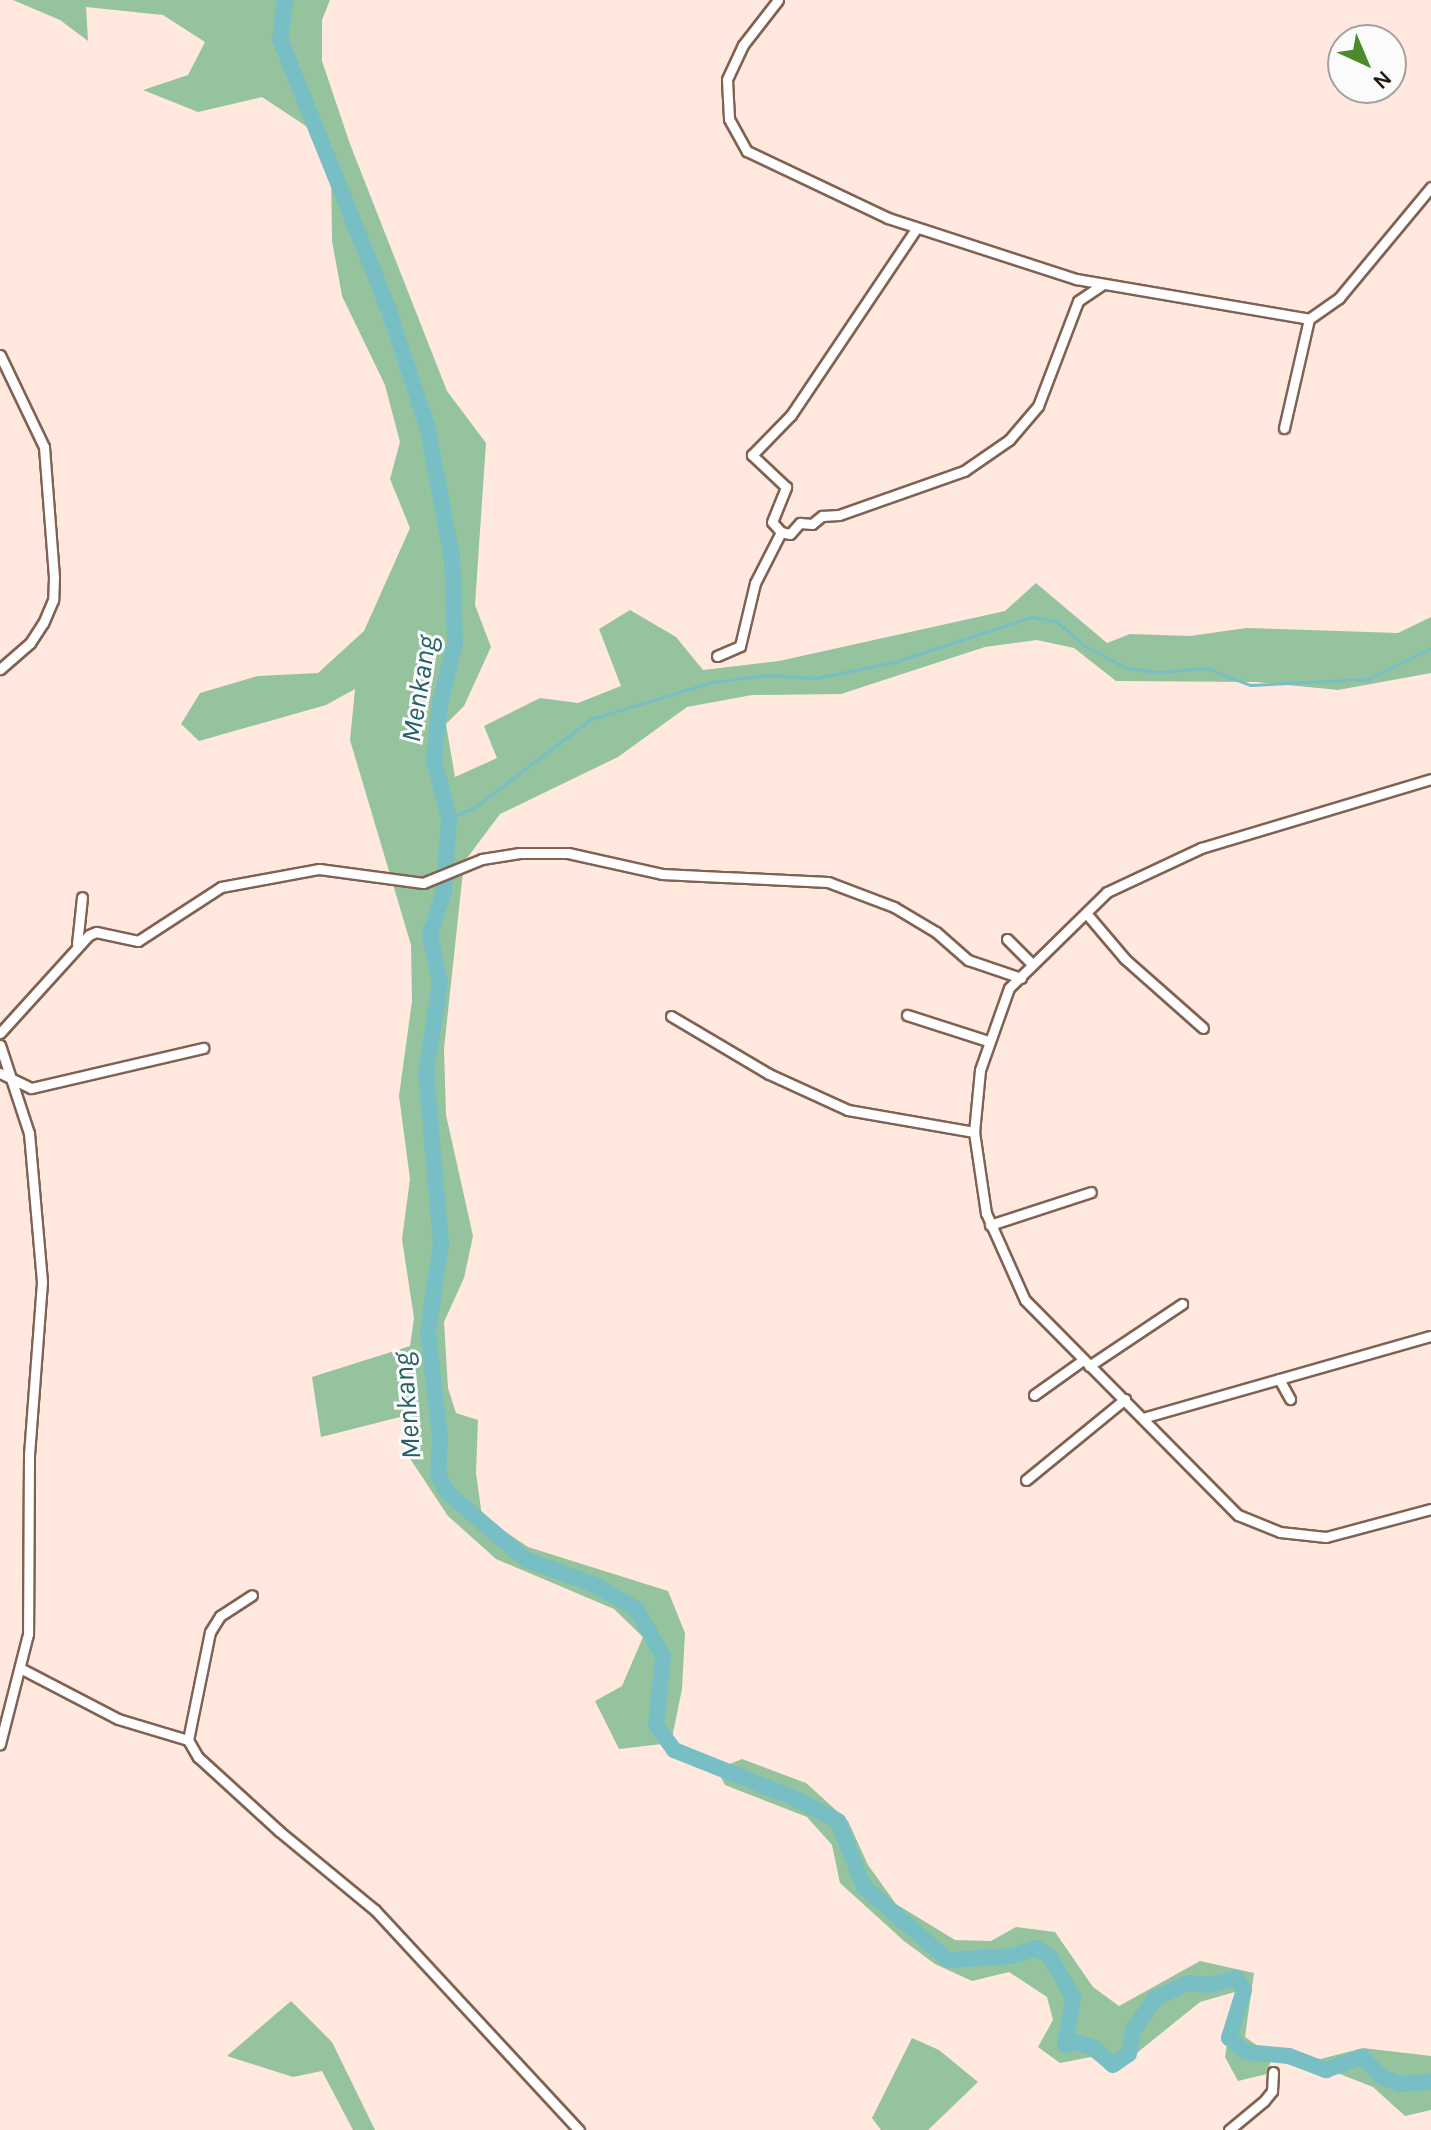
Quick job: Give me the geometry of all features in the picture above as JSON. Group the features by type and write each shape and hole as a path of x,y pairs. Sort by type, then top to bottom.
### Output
{"street":[{"path":"778,0 743,45 727,80 725,101 735,136 763,161 916,229 1102,285 1309,319"},
{"path":"1284,428 1309,319 1339,298 1431,187"},
{"path":"916,229 791,415 752,455 786,487 772,522 781,532 790,534 800,523 812,524 822,516 839,515 964,471 989,457 1038,406 1078,301 1102,285"},
{"path":"0,355 44,447 54,577 53,600 43,623 30,643 0,669"},
{"path":"717,656 740,646 751,594 781,532"},
{"path":"1431,779 1201,848 1120,882 1032,964 1002,1001 976,1087 974,1132 990,1225 1025,1300 1086,1363 1146,1417 1238,1515 1280,1532 1326,1537 1431,1509"},
{"path":"0,1033 46,988 76,948 96,932 138,941 200,897 250,878 319,869 411,883 437,878 482,859 545,852 662,874 812,878 894,907 936,932 968,960 1021,978"},
{"path":"76,948 82,897"},
{"path":"1086,913 1125,959 1203,1028"},
{"path":"1007,939 1032,964"},
{"path":"907,1015 988,1041"},
{"path":"671,1016 769,1074 848,1110 974,1132"},
{"path":"0,1045 17,1085 37,1185 42,1282 29,1455 29,1623 0,1744"},
{"path":"0,1073 17,1085 45,1086 203,1048"},
{"path":"990,1225 1091,1192"},
{"path":"1034,1395 1182,1304"},
{"path":"1146,1417 1431,1336"},
{"path":"1279,1379 1290,1399"},
{"path":"1026,1480 1125,1399"},
{"path":"252,1595 220,1616 210,1632 188,1740 198,1757 279,1831 375,1910 579,2130"},
{"path":"20,1668 118,1719 188,1740"},
{"path":"1229,2130 1272,2091 1273,2072"}],"green space":[{"path":"13,0 330,0 322,20 322,61 350,144 447,391 486,443 475,605 491,647 464,706 446,724 455,777 497,758 484,726 540,698 578,703 621,686 599,629 630,610 676,637 703,670 779,661 1005,611 1036,583 1107,643 1130,634 1190,636 1246,628 1398,633 1431,617 1431,673 1338,690 1256,682 1116,681 1074,648 1037,640 985,647 841,694 752,695 687,707 618,757 500,814 464,862 444,1049 446,1115 473,1236 464,1278 444,1322 448,1388 456,1413 478,1420 476,1473 482,1516 528,1547 668,1591 685,1633 682,1689 671,1743 619,1749 595,1701 622,1686 643,1637 614,1609 496,1559 448,1516 409,1457 412,1414 321,1437 312,1377 410,1346 414,1318 402,1239 410,1179 399,1096 412,1001 411,945 350,740 355,689 326,705 199,741 181,724 200,693 258,676 318,673 364,631 410,528 390,479 400,442 385,385 342,296 332,241 331,171 315,132 262,97 198,112 143,90 188,75 205,42 163,15 86,7 88,41 60,20"},
{"path":"742,1759 806,1783 848,1821 868,1865 896,1904 955,1940 991,1941 1016,1927 1055,1932 1093,1987 1119,2006 1200,1961 1254,1973 1245,2037 1272,2056 1267,2074 1238,2081 1225,2057 1235,1992 1200,2002 1112,2073 1091,2057 1060,2063 1038,2047 1053,2020 1047,1997 1009,1972 972,1981 935,1964 904,1941 840,1883 832,1845 807,1817 725,1785 717,1769"},
{"path":"291,2001 332,2042 375,2130 353,2130 322,2071 293,2077 227,2056"},
{"path":"912,2038 939,2050 978,2082 928,2130 881,2130 872,2118"},
{"path":"1363,2048 1431,2056 1431,2110 1405,2116 1373,2087 1309,2062"}],"waterway":[{"name":"Menkang","path":"285,0 280,39 388,308 427,425 452,557 455,643 440,703 434,760 449,818 444,891 430,935 440,983 426,1072 441,1243 428,1332 440,1438 438,1475 448,1493 525,1559 595,1585 636,1609 663,1656 656,1725 674,1750 794,1798 838,1821 864,1887 948,1960 1012,1956 1036,1948 1050,1957 1073,1997 1065,2045 1076,2042 1094,2048 1113,2065 1129,2054 1133,2030 1155,1998 1188,1983 1210,1985 1236,1978 1244,1990 1229,2038 1246,2052 1289,2056 1326,2070 1362,2057 1382,2077 1400,2084 1431,2082"},
{"path":"449,818 475,807 591,719 712,682 765,675 816,678 894,662 1031,617 1056,621 1085,646 1126,668 1160,672 1206,668 1250,685 1368,679 1431,648"}]}
